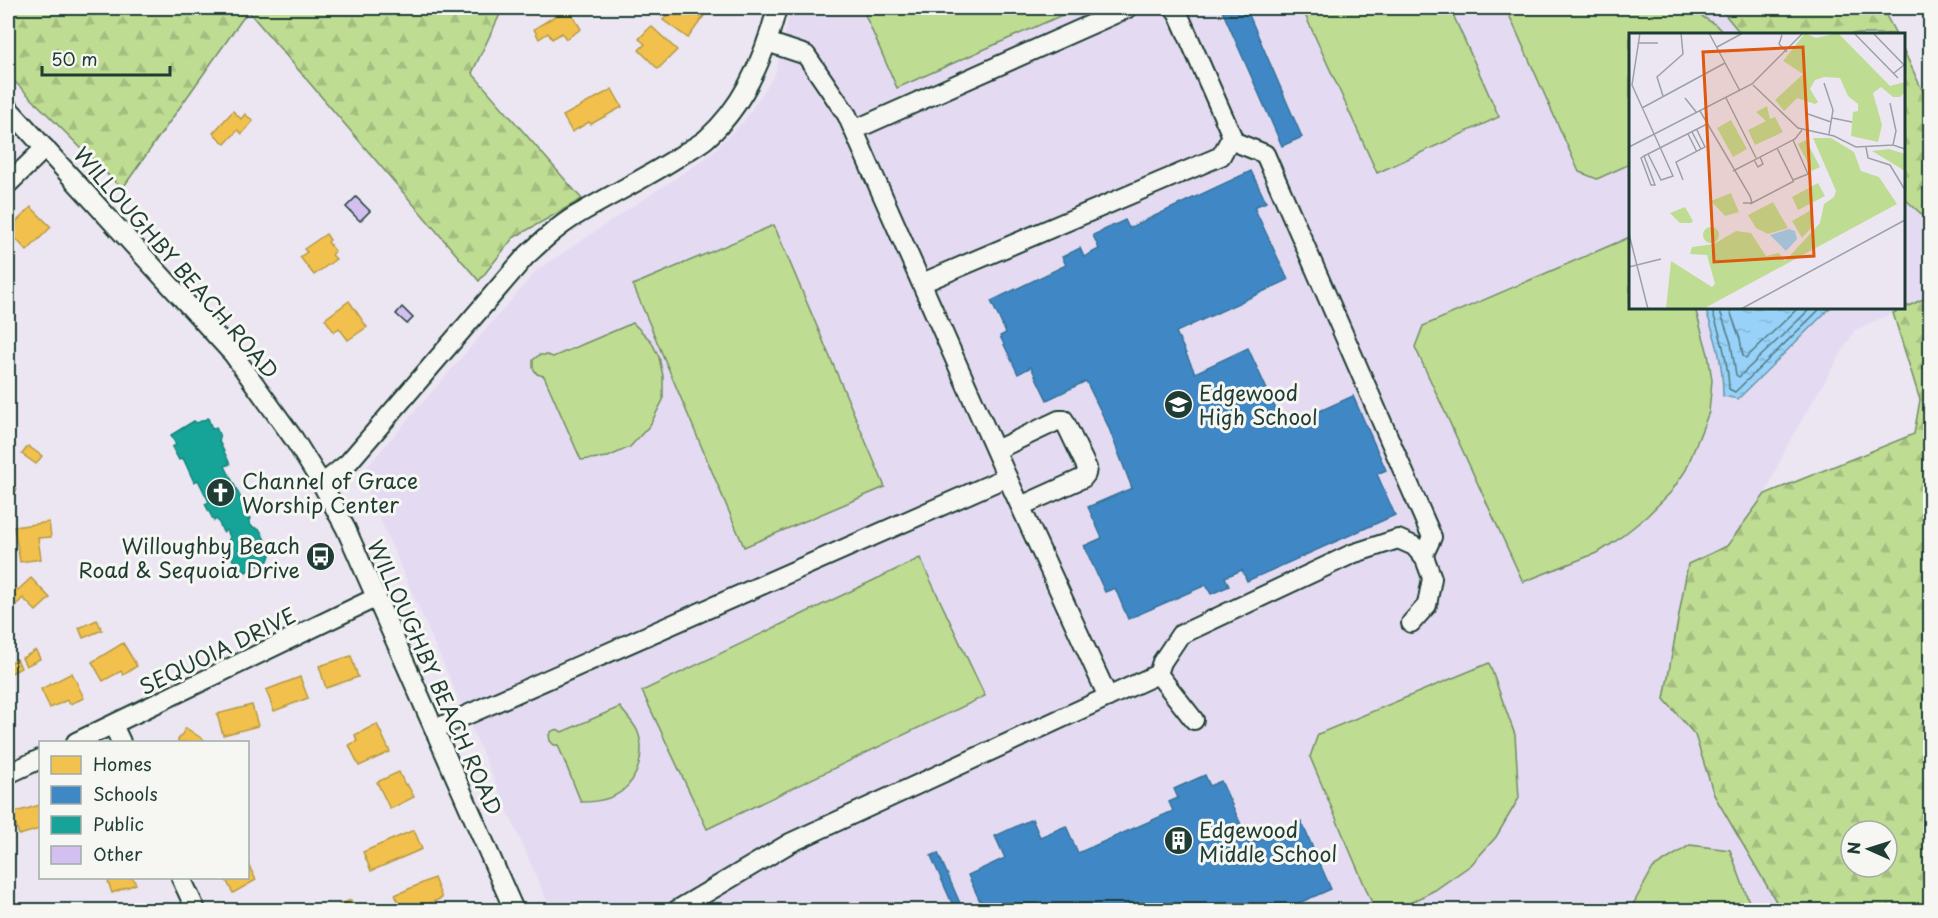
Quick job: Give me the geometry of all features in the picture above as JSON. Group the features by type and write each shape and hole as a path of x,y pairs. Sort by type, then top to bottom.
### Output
{"street":[{"path":"322,483 348,463 525,257 543,240 573,217 664,167 706,139 732,111 751,79 767,42 777,8"},
{"path":"854,130 1128,8"},
{"path":"922,283 1221,156 1232,136 1177,11 1173,8"},
{"path":"767,42 806,55 847,115 1007,477 1108,697"},
{"name":"WILLOUGHBY BEACH ROAD","path":"8,108 233,354 280,417 322,483 377,597 514,910"},
{"path":"1230,140 1264,154 1432,537 1423,556"},
{"path":"8,184 45,148"},
{"path":"996,450 1059,420 1064,420 1068,425 1087,468 1083,478 1021,506"},
{"path":"435,729 1007,477"},
{"path":"1158,674 1161,662 1180,635 1352,554 1398,539 1414,546 1423,556 1432,578 1427,605 1412,623"},
{"name":"SEQUOIA DRIVE","path":"78,741 377,597"},
{"path":"677,910 790,843 1158,674"},
{"path":"1158,674 1194,720"},
{"path":"113,725 121,741"},
{"path":"8,774 39,759"},
{"path":"181,879 196,910"}],"shaded area":[{"path":"791,8 1716,8 1723,12 1740,33 1629,33 1629,309 1902,309 1855,330 1789,442 1761,503 1727,546 1688,564 1664,699 1695,735 1714,795 1781,910 551,910 368,492 367,467 537,270 706,158 744,121 775,74"},
{"path":"1905,199 1930,222 1930,296 1905,308"}],"green space":[{"path":"8,8 503,8 472,73 582,199 513,238 479,281 248,11 122,189 8,75"},
{"path":"870,8 1078,8 897,88 863,10"},
{"path":"1302,8 1450,8 1499,117 1377,173"},
{"path":"1506,8 1689,8 1716,25 1723,33 1629,33 1629,164 1597,179 1579,172"},
{"path":"1716,8 1882,8 1895,33 1740,33 1723,12"},
{"path":"1905,53 1930,107 1930,222 1905,199"},
{"path":"774,225 885,487 744,547 633,285"},
{"path":"1629,237 1629,309 1695,309 1708,354 1712,380 1709,412 1686,470 1671,492 1646,517 1616,541 1599,552 1523,582 1415,347 1423,326"},
{"path":"1930,296 1930,910 1781,910 1714,795 1695,735 1664,699 1688,564 1727,546 1765,494 1914,434 1920,400 1893,313"},
{"path":"633,323 651,341 659,357 663,376 663,400 650,425 630,447 608,457 581,460 544,376 537,374 533,368 533,360 539,355 553,357"},
{"path":"920,558 985,696 707,829 642,691"},
{"path":"1489,663 1515,735 1519,798 1496,837 1471,865 1435,890 1400,908 1375,910 1310,757 1318,734"},
{"path":"620,707 640,738 641,755 637,771 628,785 613,797 581,802 558,745 550,741 549,735 557,729 562,732"},
{"path":"1690,845 1730,850 1752,910 1630,910 1653,868"}],"water":[{"path":"1705,309 1829,309 1738,399 1723,396 1722,372"}],"building: Homes":[{"path":"568,8 581,29 566,39 562,33 552,39 548,33 539,39 534,29"},
{"path":"672,8 693,8 704,16 688,38 663,20"},
{"path":"651,26 677,50 658,69 639,50 645,44 639,39"},
{"path":"612,89 622,107 572,132 563,116"},
{"path":"233,111 241,119 245,114 253,121 242,134 238,130 225,144 213,133"},
{"path":"31,207 51,227 27,251 8,230"},
{"path":"326,234 330,240 328,242 335,251 332,255 336,259 314,275 300,257 307,252 304,249"},
{"path":"349,301 367,327 348,340 339,328 334,332 325,319"},
{"path":"28,446 42,456 36,464 22,454"},
{"path":"8,483 17,489 8,505"},
{"path":"49,522 51,537 38,538 41,559 20,562 14,527"},
{"path":"31,578 50,598 36,611 23,598 8,613 9,581 18,590"},
{"path":"97,620 102,630 83,638 79,628"},
{"path":"123,643 137,666 123,675 121,671 103,681 92,662"},
{"path":"36,650 40,659 26,666 22,658"},
{"path":"351,656 358,677 326,688 319,666"},
{"path":"17,659 21,668 8,675 8,664"},
{"path":"72,673 84,698 70,704 67,700 50,708 41,689"},
{"path":"300,677 308,698 274,711 266,690"},
{"path":"252,705 258,726 223,735 217,714"},
{"path":"8,706 13,706 12,729 8,729"},
{"path":"377,724 390,752 359,766 349,745 357,741 355,735"},
{"path":"186,728 206,741 178,741"},
{"path":"399,772 414,797 390,809 377,782"},
{"path":"39,805 39,829 19,835 12,813"},
{"path":"414,830 422,849 371,871 363,852"},
{"path":"249,866 256,880 233,893 226,879 249,879"},
{"path":"434,878 442,898 413,910 402,910 395,895"},
{"path":"107,879 134,879 136,884 112,893"},
{"path":"351,900 355,909 341,910 339,905"}],"building: Schools":[{"path":"1221,8 1246,8 1302,137 1282,146"},
{"name":"Edgewood High School","path":"1251,171 1266,202 1254,207 1288,280 1176,332 1195,373 1248,348 1284,427 1353,396 1386,470 1377,474 1395,515 1247,581 1242,570 1225,577 1229,586 1211,594 1206,585 1128,619 1115,588 1105,592 1084,546 1102,538 1088,507 1132,488 1108,426 1086,381 1047,400 1031,367 1018,374 1000,336 1006,333 991,301 1066,265 1062,257 1080,248 1084,257 1099,249 1093,235 1125,220 1129,228"},
{"name":"Edgewood Middle School","path":"1205,775 1210,786 1221,781 1250,844 1301,821 1331,889 1283,910 984,910 968,875 1005,858 995,836 1032,819 1040,837 1066,826 1078,853 1173,811 1169,802 1178,798 1174,789"},
{"path":"938,853 963,910 955,910 931,856"}],"building: Public":[{"name":"Channel of Grace Worship Center","path":"208,418 212,429 216,427 220,437 219,441 230,464 225,466 251,519 248,521 251,526 260,530 271,552 268,561 246,572 237,569 226,545 230,537 227,530 223,532 217,519 214,521 205,504 209,502 198,480 194,482 183,458 179,460 172,447 176,445 171,435 194,421 197,423"}],"building: Other":[{"path":"356,197 370,211 360,221 346,207"},
{"path":"402,307 413,318 407,324 396,314"}],"place":[{"name":"Edgewood High School","path":"1178,404"},
{"name":"Channel of Grace Worship Center","path":"221,492"},
{"name":"Willoughby Beach Road & Sequoia Drive","path":"321,557"},
{"name":"Edgewood Middle School","path":"1178,841"}]}
